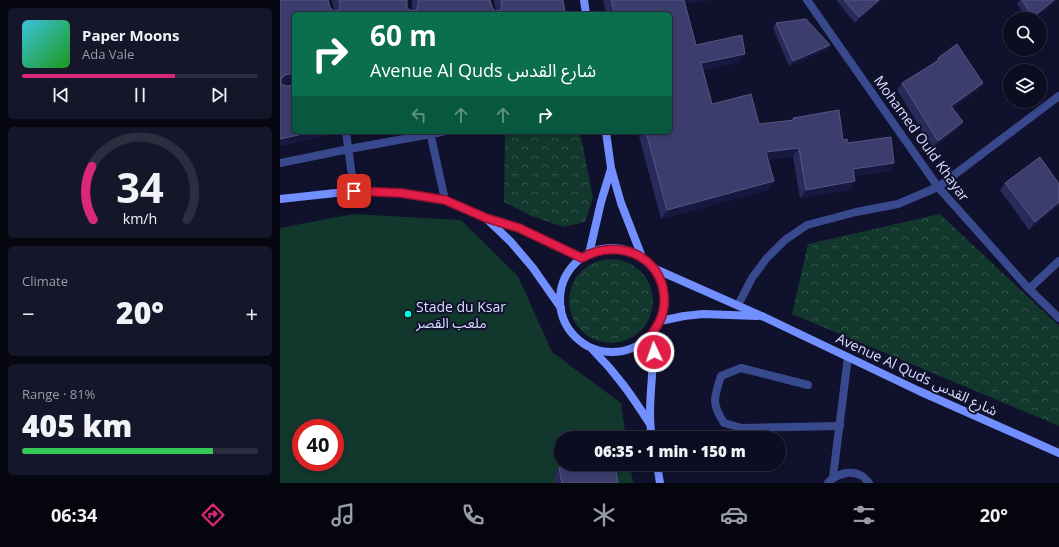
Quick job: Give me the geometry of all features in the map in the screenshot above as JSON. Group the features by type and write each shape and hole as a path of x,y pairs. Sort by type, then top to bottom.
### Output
{"street":[{"path":"584,0 586,12"},
{"name":"Mohamed Ould Khayar","path":"807,0 938,187 1029,289 1059,318"},
{"path":"738,305 752,278 766,259 785,240 807,225 856,212 898,204 938,187 1059,96"},
{"path":"346,134 354,191"},
{"path":"280,163 426,134"},
{"path":"431,134 445,200"},
{"path":"606,134 611,168 621,203 642,257"},
{"path":"586,256 611,168"},
{"path":"280,199 354,191 401,193 445,200 486,218 519,228 586,256"},
{"path":"486,218 511,242 533,268 560,308 564,321 571,333 592,349 621,381 650,424"},
{"path":"560,308 560,294 564,281 570,270 586,256 602,249 616,248 629,251 642,257 654,268 661,280 664,293 664,308 660,321 652,334 639,345 624,351 608,352 592,349"},
{"path":"1029,289 1059,261"},
{"name":"Avenue Al Quds شارع القدس","path":"654,268 764,317 919,391 1059,453"},
{"name":"Avenue Al Quds شارع القدس","path":"660,321 703,314 764,317"},
{"path":"651,431 650,424 654,352 652,334"},
{"path":"830,480 840,426 848,357"},
{"path":"808,385 741,368 721,376 715,395 716,410 724,423 742,428 840,426"},
{"path":"658,471 660,483"},
{"path":"830,480 847,472 862,476 869,483"}],"green space":[{"path":"505,134 580,134 593,198 585,222 563,227 529,215 504,202"},
{"name":"Stade du Ksar ملعب القصر","path":"353,214 461,220 518,276 552,352 621,403 625,431 554,431 554,471 631,471 633,483 280,483 280,228"},
{"path":"940,214 1059,326 1059,426 792,314 808,244"},
{"path":"611,259 627,262 634,266 646,278 650,285 653,301 650,317 646,324 634,336 627,340 611,343 595,340 588,336 576,324 572,317 569,301 572,285 576,278 588,266 595,262"}],"building":[{"path":"280,0 328,0 330,7 333,11 336,11 339,10 339,0 407,0 408,9 413,11 416,10 418,0 490,0 492,7 495,11 498,11 501,10 501,0 563,0 565,11 560,12 292,12 292,73 285,75 281,79 281,84 287,86 292,85 292,134 303,134 280,139"},
{"path":"611,0 684,0 696,45 742,35 745,54 701,63 712,104 751,94 759,124 794,120 793,118 839,110 843,140 847,139 848,143 891,137 894,163 853,169 855,181 806,190 799,148 766,152 774,181 667,210 647,134 672,134 672,12 614,12"},
{"path":"844,0 879,0 859,17"},
{"path":"1022,0 1054,0 1039,12 1030,12"},
{"path":"806,19 830,45 793,61 776,23"},
{"path":"957,44 983,83 951,106 963,122 938,141 902,83 939,60 938,58"},
{"path":"1040,157 1059,184 1059,202 1035,222 1005,183"},
{"path":"560,471 616,471 618,483 562,483"}],"place":[{"name":"Stade du Ksar ملعب القصر","path":"408,314"}],"route":[{"path":"354,191 401,193 445,200 486,218 519,228 582,258 602,249 616,248 629,251 642,257 654,268 661,280 664,293 664,308 660,321 652,334 654,352"}]}
